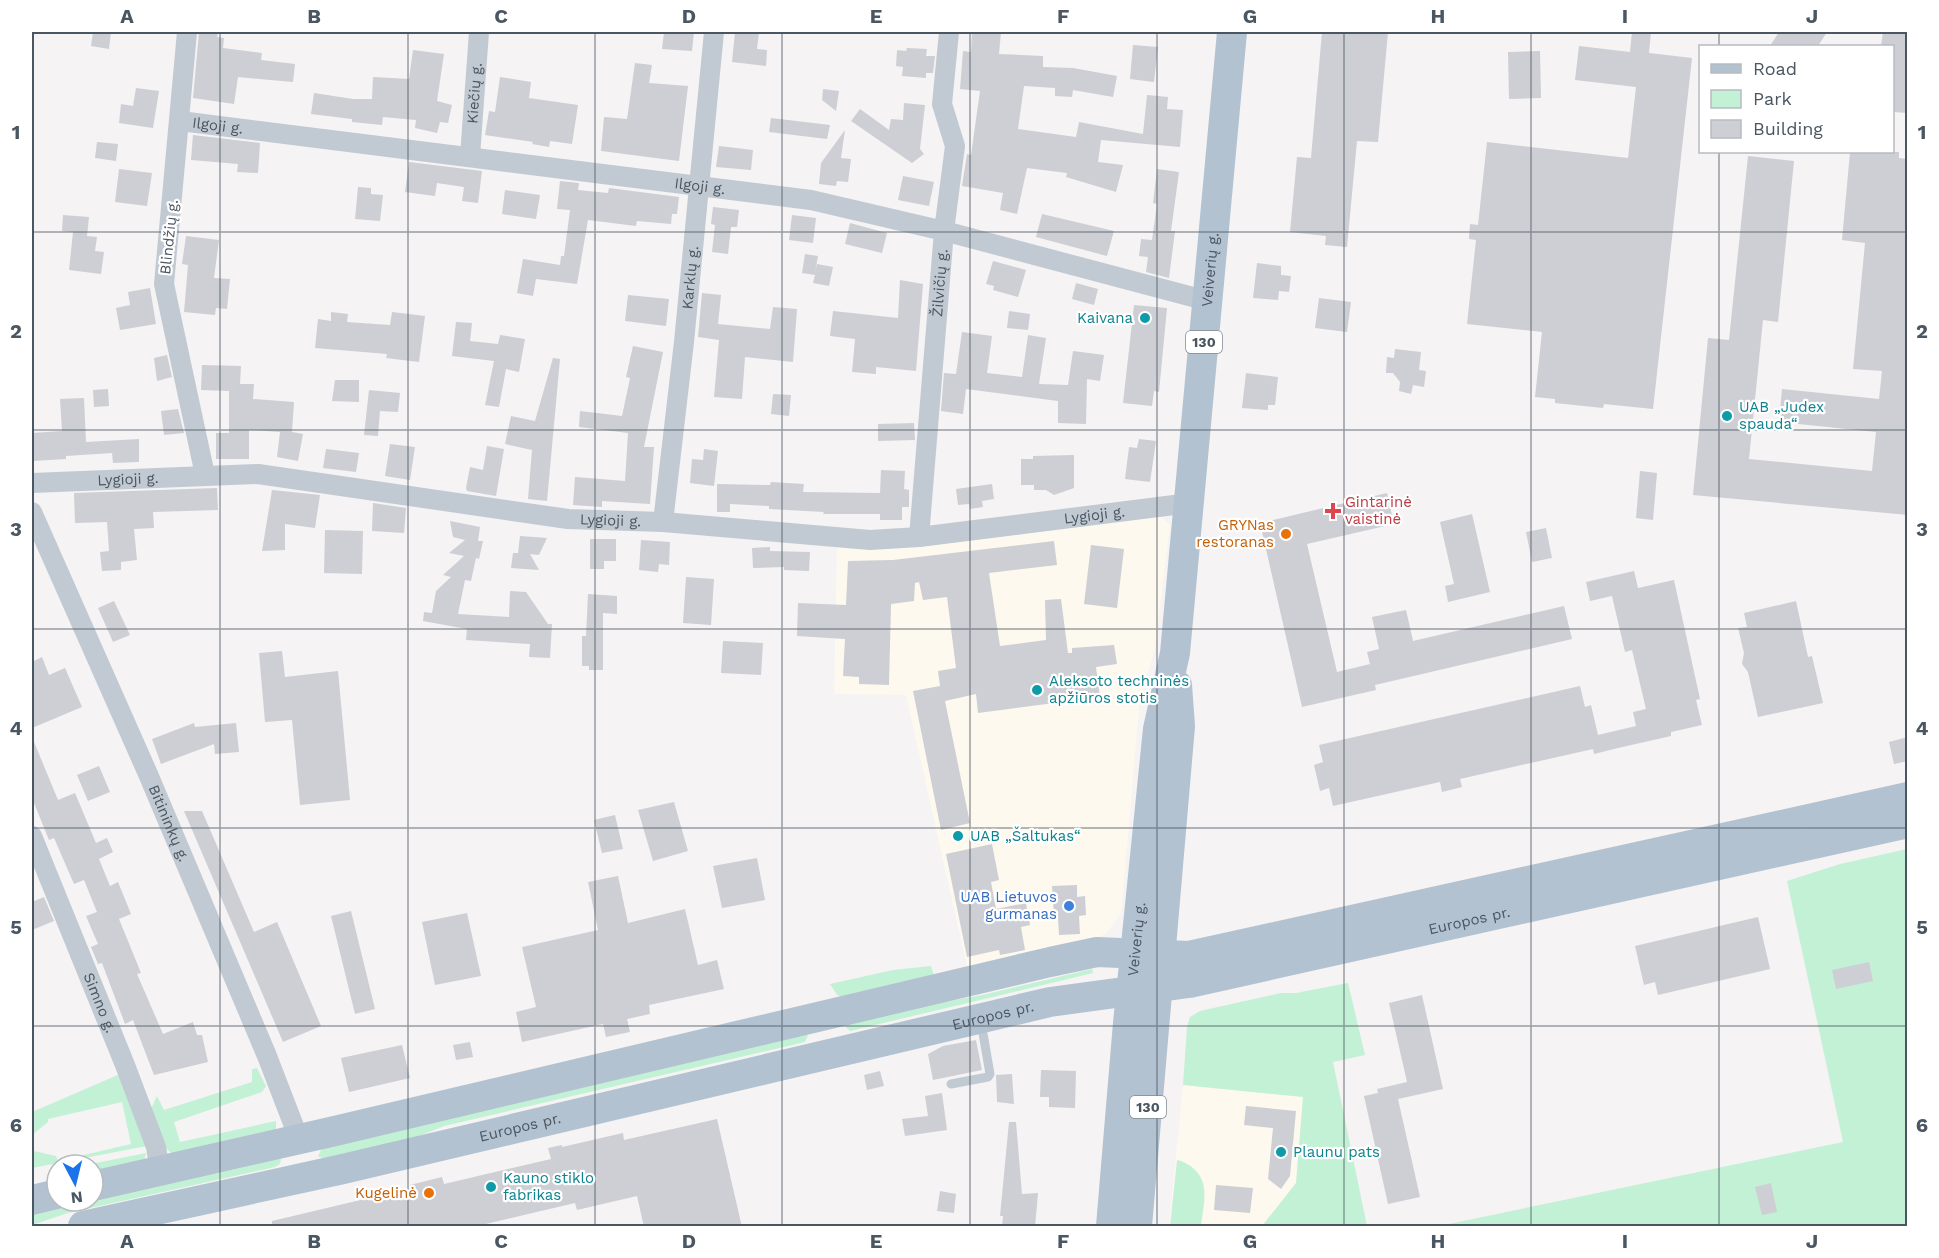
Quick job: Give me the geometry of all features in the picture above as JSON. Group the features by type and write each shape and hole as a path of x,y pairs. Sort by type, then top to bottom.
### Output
{"main road":[{"name":"Veiverių g.","path":"1111,1227 1180,726 1175,652 1232,32"},
{"name":"Europos pr.","path":"105,1183 1097,952 1189,956 1908,797"},
{"name":"Europos pr.","path":"83,1227 1071,997 1145,989 1210,978 1908,823"},
{"name":"Veiverių g.","path":"1137,1227 1145,989"},
{"path":"827,1015 836,1052"},
{"path":"277,1183 292,1172 301,1158 299,1139"}],"street":[{"name":"Blindžių g.","path":"187,32 164,284 205,475"},
{"name":"Kiečių g.","path":"470,156 478,32"},
{"name":"Karklų g.","path":"663,522 684,342 714,32"},
{"name":"Žilvičių g.","path":"919,537 944,231 955,146 942,104 949,32"},
{"name":"Ilgoji g.","path":"180,121 470,156 840,205 1208,301"},
{"name":"Lygioji g.","path":"32,483 258,474 568,519 663,522 870,540 919,537 1190,503"},
{"name":"Bitininkų g.","path":"32,512 127,725 267,1056 299,1139"},
{"name":"Simno g.","path":"32,836 125,1065 156,1148 160,1171"}],"lane":[{"path":"951,1084 987,1077 990,1074 980,1018"}],"shaded area":[{"path":"1151,514 1162,517 1170,525 1155,649 1140,699 1121,914 1107,932 1089,945 968,972 906,695 834,694 837,546"},
{"path":"1183,1085 1303,1097 1296,1183 1262,1226 1169,1226"}],"green space":[{"path":"1907,849 1907,1226 1439,1226 1843,1142 1787,881 1840,864"},
{"path":"931,966 935,979 849,1000 837,995 830,984 893,970"},
{"path":"1092,969 1093,973 850,1031 846,1027 848,1020 982,995"},
{"path":"1348,983 1365,1055 1333,1062 1367,1226 1262,1226 1296,1183 1303,1097 1183,1085 1187,1027 1190,1017 1200,1011 1281,993 1296,993"},
{"path":"803,1031 808,1035 805,1042 444,1126 409,1140 327,1160 318,1156 323,1146"},
{"path":"257,1068 266,1086 262,1092 174,1122 180,1142 276,1121 276,1131 172,1154 164,1146 151,1109 157,1096 164,1110 252,1082 252,1069"},
{"path":"120,1074 147,1146 105,1154 92,1153 131,1144 122,1102 48,1119 48,1122 32,1135 32,1112"},
{"path":"32,1152 45,1154 45,1166 32,1168"},
{"path":"146,1153 144,1161 105,1169 105,1161"},
{"path":"278,1157 281,1159 280,1164 275,1167 105,1205 105,1194"},
{"path":"1177,1160 1193,1168 1202,1181 1205,1195 1201,1226 1170,1226"},
{"path":"45,1208 45,1213 68,1213 32,1225 32,1211"}],"building":[{"path":"93,32 111,32 109,49 91,46"},
{"path":"199,32 218,32 217,37 224,38 223,48 262,53 261,60 295,64 293,82 238,77 234,104 193,98"},
{"path":"664,32 694,32 692,51 662,49"},
{"path":"735,32 759,32 757,49 767,50 766,66 732,62"},
{"path":"972,32 1001,32 999,54 1043,56 1043,67 1073,68 1117,76 1113,97 1073,90 1072,97 1055,96 1055,88 1024,86 1018,129 1076,137 1079,122 1143,134 1147,95 1168,97 1167,109 1183,110 1180,147 1101,140 1098,162 1123,165 1116,192 1066,177 1067,173 1027,168 1017,214 1000,210 1003,193 962,186 967,154 971,155 980,91 960,89 963,51 971,52"},
{"path":"1322,32 1388,32 1378,142 1357,141 1347,247 1325,245 1326,236 1290,232 1297,157 1311,158"},
{"path":"1632,32 1651,32 1649,53 1692,58 1653,409 1604,404 1603,408 1555,403 1555,399 1535,397 1542,332 1467,324 1476,240 1469,239 1470,224 1478,225 1487,142 1628,158 1636,87 1575,80 1579,46 1630,52"},
{"path":"1779,32 1827,32 1819,45 1771,45"},
{"path":"1883,32 1908,32 1908,113 1894,112 1894,45 1881,45"},
{"path":"1133,45 1158,47 1154,82 1130,79"},
{"path":"907,48 927,49 926,56 935,56 933,73 926,73 926,78 902,76 903,67 896,66 897,50 906,51"},
{"path":"413,50 444,54 437,101 452,105 448,123 440,122 437,133 415,128 416,120 383,117 382,125 311,114 314,93 353,99 372,99 373,77 409,79"},
{"path":"1540,51 1541,98 1509,99 1508,52"},
{"path":"635,63 652,65 649,83 688,86 679,161 601,151 604,117 627,119"},
{"path":"500,77 531,82 529,98 578,105 572,144 550,141 549,147 532,144 533,142 485,135 489,111 495,112"},
{"path":"136,88 159,91 153,128 119,123 121,104 133,106"},
{"path":"823,89 839,91 836,111 822,100"},
{"path":"904,103 925,105 920,149 924,154 912,163 851,121 860,109 889,130 891,119 903,120"},
{"path":"771,118 830,125 827,139 769,132"},
{"path":"845,130 841,158 851,159 848,182 837,181 836,186 819,184 821,163"},
{"path":"193,135 260,143 258,173 237,172 238,164 191,160"},
{"path":"97,142 118,144 116,161 95,158"},
{"path":"719,146 753,150 751,170 716,167"},
{"path":"1899,152 1899,158 1908,159 1908,515 1693,495 1708,338 1729,340 1748,156 1794,161 1778,322 1763,320 1749,459 1872,471 1876,432 1779,422 1782,389 1879,399 1882,371 1853,369 1865,243 1842,240 1850,153"},
{"path":"409,162 482,171 478,203 462,201 464,187 437,183 435,196 405,192"},
{"path":"119,169 152,173 147,206 115,202"},
{"path":"1157,169 1179,172 1171,231 1175,231 1169,278 1146,272 1148,257 1139,256 1141,239 1152,240 1157,204 1153,203"},
{"path":"903,176 934,182 929,206 898,200"},
{"path":"560,181 579,183 578,190 608,193 609,188 679,197 677,214 672,214 671,224 637,221 636,226 588,220 577,284 536,279 533,296 517,293 523,259 560,265 561,256 564,256 570,210 557,209"},
{"path":"358,187 371,188 371,194 383,195 380,221 355,219"},
{"path":"505,190 540,195 536,219 502,214"},
{"path":"713,207 739,210 737,227 731,227 728,254 712,252 715,225 711,224"},
{"path":"1042,214 1114,231 1107,256 1036,237"},
{"path":"63,215 89,217 87,236 97,237 95,251 104,252 101,274 69,270 73,232 62,231"},
{"path":"792,215 816,218 813,243 789,240"},
{"path":"850,223 887,233 882,253 845,244"},
{"path":"186,236 219,240 214,278 230,279 227,309 216,308 215,315 184,312 188,265 182,264"},
{"path":"805,254 818,256 815,273 817,264 833,267 829,286 813,283 815,275 802,273"},
{"path":"993,261 1026,270 1018,297 993,290 994,286 986,284"},
{"path":"1257,263 1281,266 1281,275 1291,276 1289,292 1279,291 1278,300 1253,298"},
{"path":"900,280 923,284 916,371 876,367 876,374 852,372 855,339 830,336 833,311 898,318"},
{"path":"1076,283 1098,289 1094,305 1072,299"},
{"path":"150,288 156,324 120,330 116,308 130,305 128,292"},
{"path":"702,293 721,295 718,324 770,329 773,307 797,309 793,362 745,357 742,399 714,397 719,340 698,337"},
{"path":"628,295 669,299 666,326 625,321"},
{"path":"1319,298 1351,302 1347,332 1315,328"},
{"path":"1134,305 1167,308 1159,392 1154,391 1152,406 1123,403"},
{"path":"1009,311 1030,314 1028,330 1007,328"},
{"path":"331,312 348,314 347,322 390,325 392,312 425,316 419,362 386,358 387,354 315,348 318,319 331,321"},
{"path":"456,322 472,323 470,341 498,344 500,335 525,339 519,372 506,369 499,407 485,405 494,361 452,356"},
{"path":"962,332 992,336 987,373 1022,377 1028,335 1046,338 1039,384 1068,385 1073,351 1104,355 1100,381 1087,379 1086,424 1058,423 1058,401 966,389 963,414 941,411 944,373 956,374"},
{"path":"633,346 663,352 644,447 654,447 650,504 602,501 602,507 573,505 575,477 625,481 628,433 579,427 580,411 622,416 630,378 626,377"},
{"path":"1395,349 1421,352 1419,370 1426,371 1424,387 1413,385 1411,394 1399,391 1400,382 1393,373 1386,373 1387,357 1394,358"},
{"path":"167,355 172,377 157,381 154,358"},
{"path":"553,358 560,359 547,501 528,499 532,450 505,444 511,416 535,421"},
{"path":"202,365 241,366 240,384 254,384 253,399 294,402 292,432 303,434 298,461 277,457 280,432 249,430 249,459 216,459 216,433 229,433 229,391 201,390"},
{"path":"1246,373 1278,377 1275,405 1268,405 1268,410 1242,408"},
{"path":"335,380 359,380 359,402 332,401"},
{"path":"108,389 109,406 94,407 93,390"},
{"path":"369,390 400,393 398,412 380,411 378,436 364,435"},
{"path":"773,394 791,395 789,416 771,414"},
{"path":"84,398 86,442 139,439 139,462 113,463 112,453 33,461 32,433 62,431 60,399"},
{"path":"178,409 184,433 164,435 161,411"},
{"path":"914,423 915,440 878,441 878,424"},
{"path":"1139,439 1156,441 1150,482 1125,479 1129,447 1137,448"},
{"path":"390,444 415,447 410,480 385,476"},
{"path":"487,446 504,449 496,496 467,491 466,488 470,467 483,470"},
{"path":"326,449 359,453 356,472 323,468"},
{"path":"704,449 718,451 714,486 690,483 692,459 703,460"},
{"path":"1074,455 1074,488 1054,495 1046,490 1034,490 1034,485 1021,485 1021,459 1033,459 1033,456"},
{"path":"881,470 905,471 904,489 909,490 909,507 902,507 902,520 880,520 880,514 823,514 824,512 730,504 730,512 717,512 717,484 770,485 771,482 804,484 803,492 880,493"},
{"path":"1640,471 1657,473 1653,520 1636,518"},
{"path":"992,484 994,499 982,501 983,507 970,509 969,504 958,505 956,489"},
{"path":"217,488 218,510 153,512 154,528 134,529 137,560 121,562 121,570 102,571 100,552 109,551 107,522 75,523 74,493"},
{"path":"272,490 320,495 315,528 285,524 285,550 262,551"},
{"path":"1387,493 1394,524 1307,544 1337,672 1370,664 1367,652 1379,649 1372,617 1406,610 1413,641 1564,606 1572,639 1375,685 1376,690 1302,707 1260,523"},
{"path":"373,503 406,508 404,533 372,531"},
{"path":"1472,514 1490,592 1448,602 1445,586 1454,584 1440,522"},
{"path":"450,521 480,527 478,541 483,541 479,559 476,558 471,581 465,580 458,614 509,617 510,591 526,592 548,624 552,624 550,658 529,657 530,644 466,640 467,629 423,621 424,612 432,613 436,591 451,577 443,575 464,556 449,553 465,540 453,537"},
{"path":"1546,528 1552,558 1532,562 1526,532"},
{"path":"325,530 363,531 362,574 324,573"},
{"path":"520,536 547,538 539,555 530,554 539,570 511,568 513,553 518,553"},
{"path":"590,539 616,539 616,561 604,561 604,569 590,569"},
{"path":"641,540 670,542 669,565 659,564 658,572 639,570"},
{"path":"1054,541 1057,565 989,573 1000,646 1046,640 1045,600 1061,599 1068,653 1072,653 1072,648 1114,645 1117,664 1096,667 1100,697 978,713 976,694 945,701 970,823 941,830 913,691 940,686 938,671 956,668 947,597 923,600 919,582 915,583 914,601 891,604 889,685 859,684 859,677 843,676 845,639 797,636 798,603 846,605 848,561 893,560"},
{"path":"1091,545 1124,549 1117,608 1084,604"},
{"path":"770,547 770,551 810,552 809,571 784,570 784,567 753,568 752,548"},
{"path":"1634,571 1638,588 1674,580 1700,699 1696,700 1702,725 1671,732 1671,736 1594,754 1593,749 1460,779 1462,787 1442,792 1440,782 1333,806 1329,788 1320,791 1314,765 1323,762 1319,745 1580,686 1585,707 1591,705 1598,735 1636,726 1633,712 1646,709 1632,650 1625,652 1612,596 1590,601 1586,582"},
{"path":"686,577 714,579 711,625 683,623"},
{"path":"588,594 617,596 617,614 603,613 603,670 589,670 589,666 582,666 582,636 586,636"},
{"path":"114,601 130,635 113,642 98,608"},
{"path":"1796,601 1808,657 1812,656 1823,703 1758,717 1748,672 1742,664 1744,653 1738,628 1747,627 1744,613"},
{"path":"723,641 763,643 761,675 721,673"},
{"path":"282,651 285,677 338,671 350,800 300,805 292,720 265,722 259,653"},
{"path":"42,657 49,675 65,668 82,707 32,728 32,662"},
{"path":"194,723 195,727 236,723 239,752 215,754 214,744 161,764 152,739"},
{"path":"32,737 58,800 75,793 96,843 107,838 113,852 99,859 110,886 118,882 131,914 119,919 141,973 137,974 163,1034 193,1022 197,1035 202,1035 208,1062 154,1075 133,1020 125,1024 102,963 98,964 91,947 98,944 86,916 97,912 84,880 74,884 54,838 49,840 32,798"},
{"path":"1908,737 1908,761 1894,764 1889,742"},
{"path":"99,766 110,792 88,801 77,775"},
{"path":"674,802 688,851 653,861 638,810"},
{"path":"184,811 202,811 254,932 277,922 321,1026 283,1042"},
{"path":"615,815 623,849 602,853 594,820"},
{"path":"992,844 999,880 991,882 996,909 1026,903 1030,925 1021,927 1025,950 1000,955 999,950 967,957 946,854"},
{"path":"757,858 765,900 722,908 713,866"},
{"path":"618,876 628,923 685,909 698,965 717,960 724,989 649,1005 650,1014 627,1019 630,1032 606,1037 603,1024 522,1042 516,1012 536,1007 522,947 598,930 588,882"},
{"name":"UAB Lietuvos gurmanas","path":"1077,885 1077,897 1085,896 1086,915 1079,916 1080,934 1059,935 1058,917 1054,917 1052,886"},
{"path":"44,897 54,921 32,930 32,902"},
{"path":"351,911 375,1009 355,1014 331,916"},
{"path":"467,913 481,976 435,985 422,922"},
{"path":"1758,917 1770,969 1658,995 1655,982 1644,985 1635,946"},
{"path":"1869,962 1873,981 1836,989 1832,970"},
{"path":"1422,995 1443,1089 1398,1099 1420,1197 1388,1204 1364,1096 1378,1093 1377,1089 1407,1082 1389,1003"},
{"path":"976,1040 982,1070 933,1080 928,1054 943,1046"},
{"path":"470,1042 473,1057 456,1060 453,1045"},
{"path":"402,1045 410,1078 349,1092 341,1058"},
{"path":"1041,1070 1076,1071 1075,1108 1049,1107 1049,1097 1040,1097"},
{"path":"880,1071 884,1086 867,1090 864,1075"},
{"path":"1012,1074 1014,1104 997,1102 996,1075"},
{"path":"942,1093 947,1130 905,1136 902,1119 928,1116 925,1096"},
{"name":"Plaunu pats","path":"1246,1106 1296,1111 1290,1176 1281,1189 1268,1179 1273,1128 1244,1125"},
{"path":"717,1119 742,1227 644,1227 637,1196 577,1210 575,1203 473,1227 272,1227 272,1221 411,1188 410,1185 442,1177 444,1184 551,1159 548,1148 623,1133 624,1140"},
{"path":"1009,1122 1016,1122 1022,1194 1038,1193 1035,1227 1002,1227 1003,1216 1000,1216"},
{"path":"1771,1183 1777,1212 1762,1215 1755,1187"},
{"path":"1216,1185 1253,1188 1250,1213 1214,1210"},
{"path":"940,1191 956,1194 954,1213 937,1211"}],"place":[{"name":"Kaivana","path":"1145,318"},
{"name":"UAB „Judex spauda“","path":"1727,416"},
{"name":"Gintarinė vaistinė","path":"1333,511"},
{"name":"GRYNas restoranas","path":"1286,534"},
{"name":"Aleksoto techninės apžiūros stotis","path":"1037,690"},
{"name":"UAB „Šaltukas“","path":"958,836"},
{"name":"UAB Lietuvos gurmanas","path":"1069,906"},
{"name":"Plaunu pats","path":"1281,1152"},
{"name":"Kauno stiklo fabrikas","path":"491,1187"},
{"name":"Kugelinė","path":"429,1193"}]}
